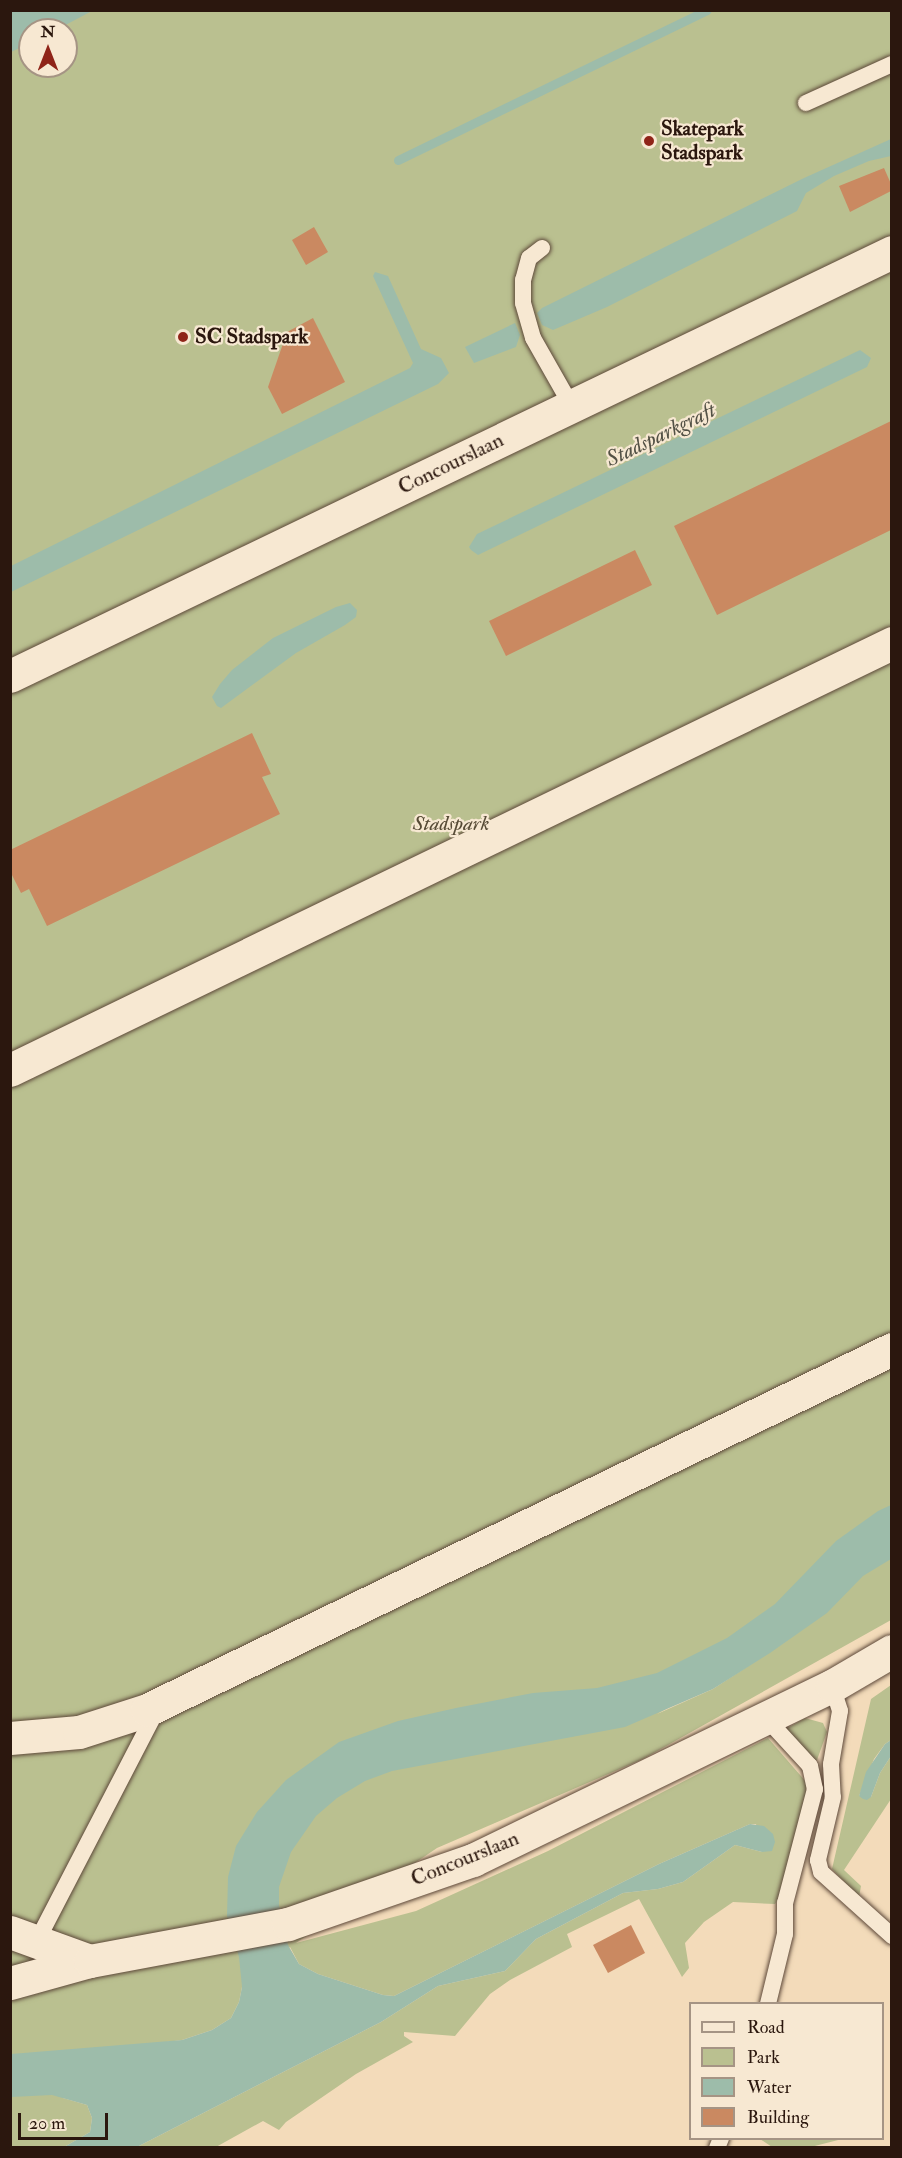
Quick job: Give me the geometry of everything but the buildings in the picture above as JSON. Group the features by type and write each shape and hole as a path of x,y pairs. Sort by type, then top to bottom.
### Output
{"street":[{"name":"Concourslaan","path":"10,676 891,252"},
{"path":"10,1070 891,643"},
{"path":"10,1738 79,1732 113,1723 160,1704 891,1349"},
{"name":"Concourslaan","path":"10,1983 90,1961 218,1939 288,1924 473,1860 832,1686 891,1651"},
{"path":"24,1937 90,1961"}],"lane":[{"path":"806,103 891,64"},
{"path":"542,248 529,258 524,280 523,303 533,338 571,405"},
{"path":"832,1686 840,1712 831,1764 833,1797 818,1860 821,1872 891,1936"},
{"path":"24,1937 160,1704"},
{"path":"766,1718 810,1766 814,1790 785,1903 785,1934 768,2002"}],"green space":[{"name":"Stadspark","path":"11,11 891,11 891,1620 643,1759 437,1848 296,1943 416,1911 548,1851 768,1738 807,1783 805,1807 779,1898 775,1904 733,1902 704,1922 685,1943 689,1968 682,1977 639,1899 567,1934 572,1947 510,1980 490,1994 455,2036 404,2032 404,2036 413,2042 356,2074 286,2122 279,2130 263,2121 216,2147 137,2147 381,2022 438,1986 505,1971 536,1939 623,1893 658,1889 683,1882 735,1845 762,1852 756,1824 750,1824 659,1864 394,1996 383,1995 318,1974 299,1964 290,1947 242,1987 239,2002 231,2018 212,2030 182,2040 143,2045 63,2098 87,2105 92,2118 90,2132 64,2147 11,2148","holes":["785,1642 713,1689 657,1714"]},
{"path":"891,1685 891,1740 885,1744 874,1759 859,1796 871,1797 880,1773 891,1756 891,1799 844,1870 861,1886 859,1897 832,1869 871,1699"},
{"path":"805,1718 823,1723 827,1732 817,1760 812,1760 784,1730"},
{"path":"762,2140 838,2140 807,2148 772,2147"}],"water":[{"path":"11,10 92,10 78,18 18,18 18,49 11,52"},
{"path":"891,139 891,156 869,161 834,176 806,193 797,211 607,307 553,330 542,325 537,313 542,308 804,178"},
{"path":"375,272 388,276 421,349 441,358 449,373 438,384 11,592 11,566 410,368 413,363 373,276"},
{"path":"515,323 520,335 516,347 474,363 465,347"},
{"path":"860,350 871,358 867,367 478,555 469,547 477,534"},
{"path":"350,603 357,610 356,617 296,653 221,708 217,706 212,697 220,684 232,670 273,638 336,607"},
{"path":"891,1505 891,1559 863,1576 827,1613 713,1689 625,1727 392,1771 365,1781 337,1798 316,1816 291,1852 279,1887 279,1905 288,1945 299,1964 318,1974 383,1995 394,1996 659,1864 750,1824 764,1826 773,1834 775,1842 772,1851 762,1852 735,1845 683,1882 658,1889 623,1893 536,1939 505,1971 438,1986 381,2022 137,2147 64,2147 90,2132 92,2118 87,2105 52,2095 11,2097 11,2054 182,2040 212,2030 231,2018 239,2002 242,1987 239,1957 227,1916 228,1877 236,1846 257,1812 286,1780 339,1742 398,1721 456,1708 533,1693 597,1688 657,1673 727,1638 775,1604 836,1541 878,1511"},
{"path":"891,1740 891,1756 880,1773 871,1797 867,1800 863,1799 859,1796 866,1772 885,1744"}],"waterway":[{"path":"398,160 707,10"}],"place":[{"name":"Skatepark Stadspark","path":"649,141"},
{"name":"SC Stadspark","path":"183,337"}],"water label":[{"name":"Stadsparkgraft","path":"661,435"}]}
